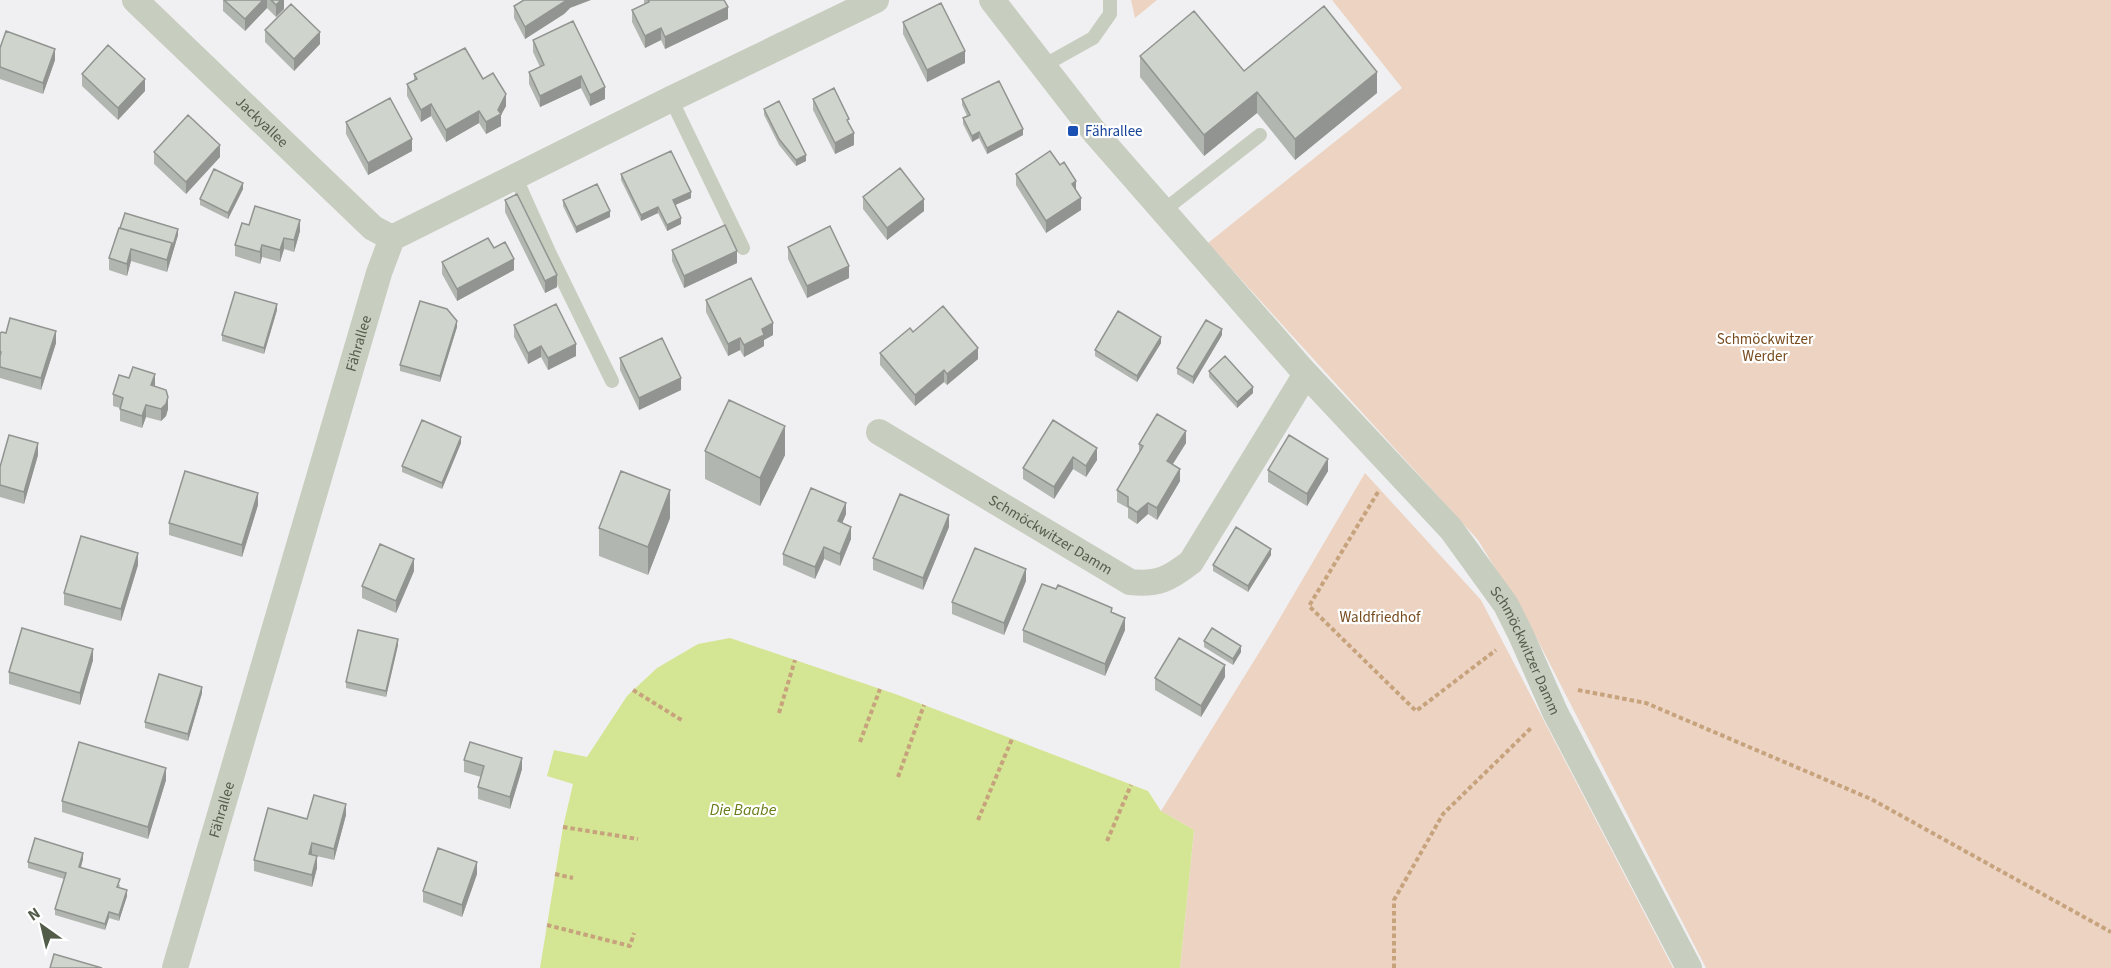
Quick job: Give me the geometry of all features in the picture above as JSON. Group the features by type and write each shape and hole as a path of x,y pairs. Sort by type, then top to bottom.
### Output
{"street":[{"name":"Jackyallee","path":"135,0 373,228 392,238"},
{"path":"392,238 876,0"},
{"name":"Schmöckwitzer Damm","path":"992,0 1084,120 1305,374 1451,529 1506,606 1555,712 1689,968"},
{"name":"Fährallee","path":"175,968 379,273 392,238"},
{"name":"Schmöckwitzer Damm","path":"879,432 1130,582 1149,584 1171,578 1191,562 1305,374"}],"lane":[{"path":"1043,66 1093,38 1110,14 1110,0"},
{"path":"671,99 743,248"},
{"path":"1163,211 1260,135"},
{"path":"515,176 612,381"}],"path":[{"path":"1395,469 1380,489 1309,606 1416,711 1504,644 1521,635"},
{"path":"779,713 795,660"},
{"path":"1542,683 1646,703 1871,799 2111,932"},
{"path":"860,742 880,689"},
{"path":"633,690 683,722"},
{"path":"898,777 924,705"},
{"path":"1394,968 1394,900 1443,814 1525,732 1555,712"},
{"path":"978,820 1012,739"},
{"path":"1107,841 1131,785"},
{"path":"562,827 638,839"},
{"path":"555,874 573,878"},
{"path":"547,925 630,946 634,933"}],"green space":[{"path":"1131,0 1157,0 1135,18"},
{"name":"Schmöckwitzer Werder","path":"1332,0 2111,0 2111,968 1706,968 1531,627 1478,540 1208,243 1402,88"},
{"name":"Waldfriedhof","path":"1365,473 1481,600 1673,968 1180,968 1194,830 1161,811 1270,635"}],"water":[{"name":"Die Baabe","path":"730,638 898,695 1148,791 1161,811 1194,830 1180,968 540,968 563,827 573,784 547,776 554,750 587,757 627,696 657,668 698,644"}],"building":[{"path":"224,0 263,0 245,19"},
{"path":"271,0 281,0 276,5"},
{"path":"524,0 567,0 525,27 514,6"},
{"path":"648,0 724,0 728,7 665,37 661,28 645,36 632,10 649,2"},
{"path":"941,3 965,51 927,70 903,22"},
{"path":"291,4 320,32 294,59 265,30"},
{"path":"1324,6 1377,72 1295,139 1257,92 1204,135 1140,56 1194,11 1244,71"},
{"path":"573,21 605,87 590,95 581,76 540,96 529,72 544,65 533,40"},
{"path":"6,31 55,49 43,83 0,67 0,48"},
{"path":"108,45 145,79 118,108 82,74"},
{"path":"465,48 483,79 493,73 506,94 498,110 501,114 486,122 479,111 446,130 431,104 421,110 407,84 417,79 414,74"},
{"path":"999,81 1023,129 987,148 979,132 972,136 963,118 970,115 962,99"},
{"path":"834,88 854,133 835,143 813,99"},
{"path":"390,98 412,139 368,163 346,122"},
{"path":"779,101 806,155 796,160 779,139 764,109"},
{"path":"188,115 220,145 186,182 154,152"},
{"path":"671,151 691,192 673,200 681,218 667,225 658,207 641,215 621,174"},
{"path":"1050,151 1060,165 1064,162 1076,181 1072,184 1081,198 1046,221 1016,174"},
{"path":"900,168 924,199 887,228 863,197"},
{"path":"214,169 243,183 228,213 200,199"},
{"path":"597,184 610,211 576,227 563,200"},
{"path":"517,194 557,275 545,281 505,200"},
{"path":"255,206 300,220 294,240 284,238 280,250 262,245 260,252 235,245 242,223 249,225"},
{"path":"125,213 178,229 172,249 172,243 120,228"},
{"path":"725,225 737,251 684,276 672,250"},
{"path":"830,226 849,266 807,286 788,247"},
{"path":"119,228 172,243 167,260 131,249 127,264 109,258"},
{"path":"488,238 494,248 505,242 514,259 457,289 442,262"},
{"path":"751,278 773,323 762,329 764,335 744,345 740,338 728,344 706,300"},
{"path":"235,292 277,304 264,348 222,335"},
{"path":"420,301 447,309 457,321 440,376 400,365"},
{"path":"556,304 576,344 548,358 541,346 528,353 514,325"},
{"path":"943,306 978,348 947,374 944,370 915,395 880,353 910,328 913,332"},
{"path":"1118,311 1161,337 1137,376 1095,350"},
{"path":"10,318 56,331 41,378 0,367 0,333 6,333"},
{"path":"1206,320 1222,329 1193,377 1177,368"},
{"path":"662,338 681,378 639,398 620,358"},
{"path":"1225,356 1253,387 1237,402 1209,371"},
{"path":"133,367 155,374 151,385 166,390 168,397 161,409 146,405 142,416 120,409 123,398 113,394 119,375 129,378"},
{"path":"729,400 785,426 760,478 705,451"},
{"path":"1157,414 1186,431 1167,461 1180,469 1157,508 1148,503 1137,512 1128,506 1128,497 1117,490 1143,446 1139,444"},
{"path":"422,420 461,437 442,483 402,466"},
{"path":"1053,420 1097,448 1086,466 1073,457 1054,487 1023,468"},
{"path":"9,435 38,443 24,492 0,485 0,467"},
{"path":"1289,435 1328,459 1307,494 1268,470"},
{"path":"185,471 258,493 242,545 169,523"},
{"path":"621,471 670,490 648,547 599,528"},
{"path":"811,488 846,503 838,521 851,527 840,554 824,547 815,567 783,554"},
{"path":"900,494 949,515 923,578 873,558"},
{"path":"1236,527 1271,549 1248,586 1213,565"},
{"path":"81,536 138,553 121,609 64,593"},
{"path":"380,544 414,559 396,601 362,586"},
{"path":"975,548 1026,569 1004,623 952,602"},
{"path":"1042,584 1056,589 1058,585 1112,608 1111,612 1125,618 1105,664 1023,630"},
{"path":"22,628 93,649 80,693 9,672"},
{"path":"1212,628 1241,646 1233,659 1204,641"},
{"path":"358,630 398,639 386,691 346,682"},
{"path":"1179,638 1225,665 1201,706 1155,678"},
{"path":"159,674 202,687 188,734 145,722"},
{"path":"79,742 166,768 148,827 62,801"},
{"path":"470,742 522,758 510,797 478,787 484,766 464,760"},
{"path":"314,795 346,804 334,849 312,843 309,854 317,856 312,875 254,860 268,808 307,819"},
{"path":"35,838 83,853 79,867 120,879 117,887 127,890 119,915 109,912 105,924 55,909 66,873 28,862"},
{"path":"438,848 477,862 462,905 423,891"},
{"path":"54,954 102,968 50,968"}],"place":[{"name":"Fährallee","path":"1073,131"}]}
